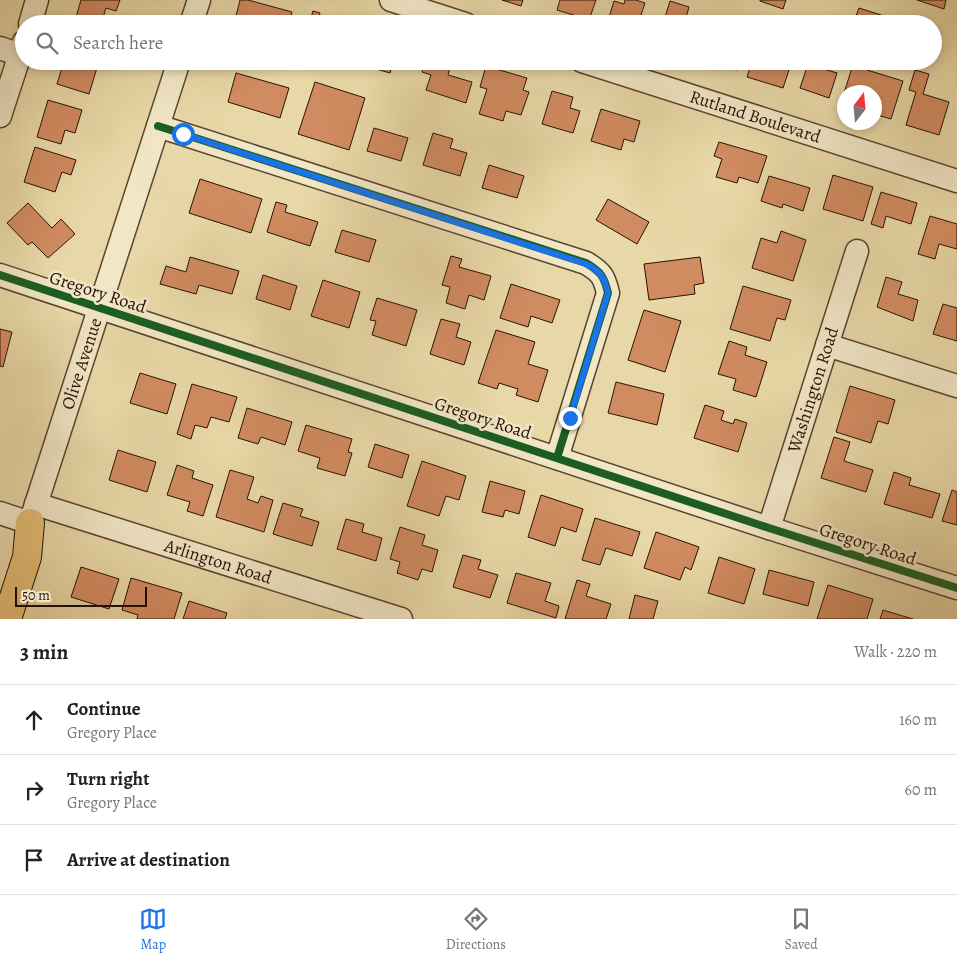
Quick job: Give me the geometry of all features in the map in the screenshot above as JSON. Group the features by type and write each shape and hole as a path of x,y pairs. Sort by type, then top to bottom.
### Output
{"main road":[{"name":"Olive Avenue","path":"7,619 10,553 33,513"}],"street":[{"path":"33,15 37,0"},
{"path":"194,15 199,0"},
{"path":"391,0 437,15"},
{"path":"0,116 14,48"},
{"name":"Olive Avenue","path":"33,513 176,70"},
{"name":"Rutland Boulevard","path":"610,70 957,181"},
{"path":"158,126 576,260 597,270 605,280 608,293 557,458"},
{"name":"Washington Road","path":"769,528 857,251"},
{"name":"Gregory Road","path":"0,275 957,588"},
{"path":"827,345 957,386"},
{"name":"Arlington Road","path":"0,513 33,513 401,619"}],"building":[{"path":"81,0 120,0 116,11 106,8 104,15 77,15"},
{"path":"240,0 248,0 292,12 291,15 236,15"},
{"path":"502,0 523,0 521,6"},
{"path":"560,0 596,0 591,15 573,15 557,10"},
{"path":"625,0 636,0 645,3 641,15 610,15 614,1 624,4"},
{"path":"760,0 786,0 783,9"},
{"path":"917,0 946,0 944,9"},
{"path":"670,1 689,7 687,15 666,15"},
{"path":"859,8 881,15 856,15"},
{"path":"313,11 320,13 320,15 312,15"},
{"path":"61,70 96,70 89,94 57,84"},
{"path":"380,70 391,70 390,73"},
{"path":"423,70 449,70 448,75 472,82 466,103 426,90 431,75 422,72"},
{"path":"485,70 500,70 527,78 523,90 529,92 521,115 506,111 503,121 479,114 487,89 480,87"},
{"path":"749,70 789,70 783,88 747,77"},
{"path":"806,70 827,70 837,73 829,98 800,88"},
{"path":"851,70 867,70 903,81 891,119 882,116 882,85 846,85"},
{"path":"915,70 929,74 923,94 949,102 939,135 906,125 916,92 909,90"},
{"path":"236,73 289,88 280,118 228,102"},
{"path":"315,82 365,98 349,150 298,134"},
{"path":"552,91 573,97 570,108 580,111 573,133 542,124"},
{"path":"48,100 82,110 75,133 65,130 61,144 37,137"},
{"path":"601,109 640,121 634,142 624,139 621,150 591,141"},
{"path":"374,128 408,138 401,161 367,151"},
{"path":"433,133 453,139 450,148 467,153 460,176 423,165"},
{"path":"719,142 767,156 758,183 739,177 737,183 716,177 722,159 714,156"},
{"path":"35,147 76,160 71,175 62,172 55,192 24,182"},
{"path":"489,165 524,176 517,198 482,188"},
{"path":"833,175 873,187 863,221 823,209"},
{"path":"769,176 810,188 803,211 783,204 782,208 761,201"},
{"path":"200,179 262,199 251,233 189,213"},
{"path":"881,192 917,203 911,224 886,216 883,228 871,224"},
{"path":"608,199 649,222 637,244 596,220"},
{"path":"276,202 287,205 285,212 318,222 310,246 267,232"},
{"path":"28,203 52,228 61,219 75,234 48,258 32,242 28,245 7,223"},
{"path":"930,216 957,224 957,249 939,244 935,259 918,254"},
{"path":"342,230 376,240 369,262 335,252"},
{"path":"781,231 806,240 793,281 752,268 761,238 777,243"},
{"path":"451,256 462,259 459,267 491,276 484,300 469,295 465,309 446,303 450,287 442,285"},
{"path":"190,257 239,271 232,294 199,285 196,294 160,284 166,266 186,272"},
{"path":"700,257 704,283 694,285 695,294 649,300 644,264"},
{"path":"263,275 297,286 290,310 256,299"},
{"path":"886,277 902,282 898,294 918,300 913,321 877,307"},
{"path":"323,280 360,292 349,328 311,316"},
{"path":"511,284 560,300 552,323 531,316 528,327 500,318"},
{"path":"743,286 791,300 785,320 777,318 770,341 730,329"},
{"path":"377,298 417,310 406,346 372,335 376,321 370,320"},
{"path":"943,304 957,308 957,341 933,334"},
{"path":"644,310 681,321 665,372 628,360"},
{"path":"441,319 460,324 456,337 471,342 464,365 430,354"},
{"path":"0,329 12,332 3,367 0,366"},
{"path":"496,330 535,342 528,364 548,370 538,402 516,395 518,389 499,383 497,389 478,383"},
{"path":"729,341 747,347 745,355 767,362 756,397 733,390 736,379 718,374"},
{"path":"140,373 176,384 167,414 130,403"},
{"path":"616,382 664,394 657,425 608,413"},
{"path":"192,384 237,397 229,422 211,417 207,428 195,425 191,439 177,434"},
{"path":"850,386 895,400 888,424 878,421 871,443 836,432"},
{"path":"705,405 724,411 721,420 733,424 735,419 747,423 738,452 694,438"},
{"path":"247,408 292,422 285,445 261,437 258,444 238,438"},
{"path":"306,425 352,439 348,452 352,453 345,476 317,468 320,458 298,451"},
{"path":"834,437 850,442 844,461 873,470 866,492 821,478"},
{"path":"375,444 409,455 402,478 368,467"},
{"path":"118,450 156,462 147,492 109,480"},
{"path":"422,461 466,476 459,500 446,496 439,516 407,506"},
{"path":"177,465 194,471 192,478 213,485 203,516 187,511 190,502 167,495"},
{"path":"230,470 254,477 247,499 258,503 261,496 273,500 264,532 216,517"},
{"path":"894,472 911,478 909,485 940,494 932,518 884,504"},
{"path":"490,481 525,491 519,514 505,510 503,517 482,512"},
{"path":"952,490 957,492 957,525 942,521"},
{"path":"541,495 583,509 576,532 561,527 555,546 528,537"},
{"path":"283,503 303,509 300,516 319,522 312,546 273,534"},
{"path":"595,518 640,532 632,556 606,548 600,565 582,560"},
{"path":"346,519 364,524 362,532 382,538 376,561 337,549"},
{"path":"400,527 425,535 422,545 438,550 432,572 422,569 418,580 397,573 400,562 390,559"},
{"path":"656,532 699,547 691,570 685,567 680,580 644,568"},
{"path":"463,555 481,560 478,569 498,575 490,598 453,587"},
{"path":"719,557 755,569 744,604 708,593"},
{"path":"81,567 119,579 109,609 71,597"},
{"path":"769,570 814,582 808,606 763,594"},
{"path":"516,573 551,583 545,601 559,606 556,618 507,603"},
{"path":"131,578 182,593 174,619 137,619 138,615 122,610"},
{"path":"577,580 590,584 586,596 611,604 606,619 565,619"},
{"path":"828,585 873,599 867,619 817,619"},
{"path":"635,595 658,601 653,619 629,619"},
{"path":"189,601 227,613 225,619 183,619"},
{"path":"883,610 913,619 880,619"}],"cycle path":[{"path":"158,126 586,263 595,269 603,278 608,293 557,458"},
{"path":"0,275 957,588"}],"route":[{"path":"183,134 586,264 597,270 605,280 608,293 570,418"}]}
